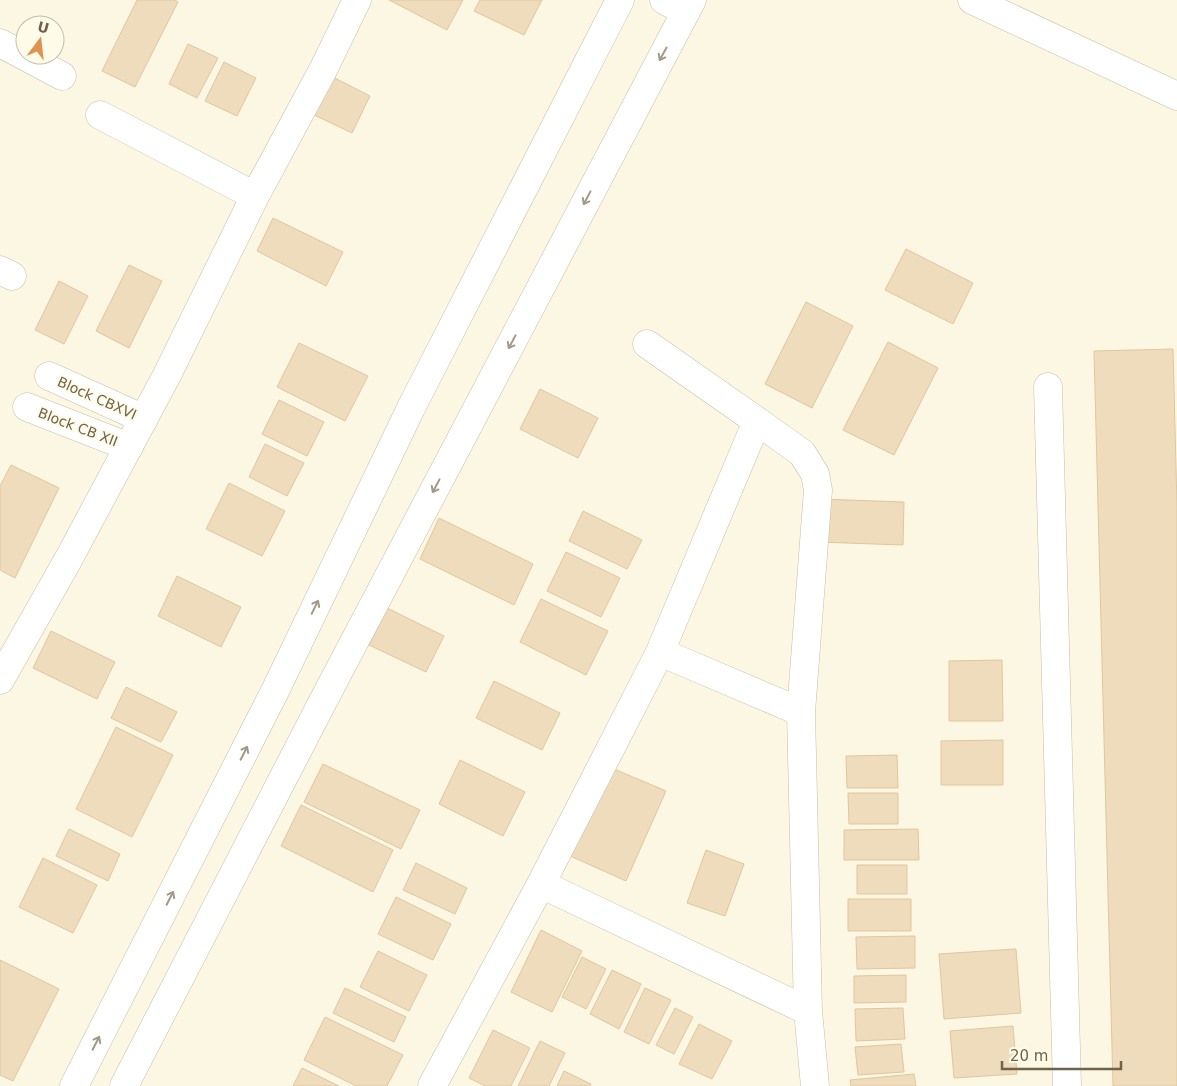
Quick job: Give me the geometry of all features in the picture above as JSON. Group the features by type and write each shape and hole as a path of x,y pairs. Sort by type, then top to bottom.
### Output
{"street":[{"path":"0,680 144,419 255,196 323,70 357,0"},
{"path":"74,1086 276,688 411,408 620,0"},
{"path":"972,0 1177,96"},
{"path":"124,1086 681,4"},
{"path":"0,43 62,76"},
{"path":"100,114 255,196"},
{"path":"647,344 802,452 815,474 818,490 801,712 808,1012 815,1086"},
{"name":"Block CBXVI","path":"49,376 144,419"},
{"path":"1048,387 1067,1086"},
{"name":"Block CB XII","path":"27,407 129,447"},
{"path":"432,1086 541,884 660,652 757,421"},
{"path":"660,652 801,712"},
{"path":"541,884 808,1012"}],"building":[{"path":"137,0 175,0 178,2 135,87 102,71"},
{"path":"389,0 463,0 447,30"},
{"path":"480,0 542,0 524,35 474,11"},
{"path":"188,44 218,58 197,98 169,84"},
{"path":"224,62 256,78 237,116 205,101"},
{"path":"327,74 370,96 352,133 308,112"},
{"path":"273,218 343,252 326,286 257,251"},
{"path":"906,249 973,283 953,324 885,290"},
{"path":"129,265 162,281 129,348 96,331"},
{"path":"59,281 88,296 64,344 35,330"},
{"path":"806,302 853,326 812,408 765,384"},
{"path":"888,342 938,368 894,455 843,430"},
{"path":"299,343 368,376 345,421 277,387"},
{"path":"1173,349 1177,506 1177,1086 1113,1086 1094,351"},
{"path":"540,389 598,418 578,458 520,429"},
{"path":"279,400 324,422 307,456 262,434"},
{"path":"265,444 304,463 287,496 249,477"},
{"path":"11,465 59,488 15,578 0,570 0,486"},
{"path":"229,483 285,511 262,556 206,529"},
{"path":"820,499 904,502 903,545 818,542"},
{"path":"583,511 642,540 627,569 569,541"},
{"path":"439,518 533,564 514,605 420,559"},
{"path":"566,552 620,578 601,617 547,591"},
{"path":"177,576 241,607 221,647 158,616"},
{"path":"541,599 608,631 586,675 520,642"},
{"path":"387,608 444,636 426,672 369,645"},
{"path":"51,631 115,662 97,699 33,668"},
{"path":"1002,660 1003,721 949,721 949,661"},
{"path":"494,681 560,713 542,750 476,718"},
{"path":"126,687 177,712 161,742 111,718"},
{"path":"116,727 173,755 132,837 76,809"},
{"path":"1003,740 1003,785 941,785 941,741"},
{"path":"897,755 898,788 847,788 846,756"},
{"path":"460,760 525,792 503,836 439,804"},
{"path":"323,764 420,810 401,849 304,802"},
{"path":"607,766 666,791 626,881 568,855"},
{"path":"848,793 898,793 898,824 849,824"},
{"path":"301,805 393,850 373,892 281,846"},
{"path":"69,829 120,854 108,881 56,856"},
{"path":"918,829 919,860 844,860 844,830"},
{"path":"706,850 744,864 725,916 687,903"},
{"path":"43,858 97,885 73,933 19,907"},
{"path":"416,863 467,888 455,914 403,890"},
{"path":"857,865 907,865 907,894 857,894"},
{"path":"396,897 451,924 433,960 378,934"},
{"path":"848,899 911,899 911,931 848,931"},
{"path":"541,930 582,951 552,1012 511,992"},
{"path":"915,936 915,968 857,969 856,937"},
{"path":"1016,949 1021,1013 944,1019 939,954"},
{"path":"378,951 427,975 409,1011 360,987"},
{"path":"582,957 606,969 586,1009 562,997"},
{"path":"0,960 59,989 13,1081 0,1075"},
{"path":"612,970 641,984 619,1029 590,1014"},
{"path":"906,975 906,1002 854,1003 854,976"},
{"path":"345,988 406,1017 394,1042 333,1013"},
{"path":"645,988 671,1000 649,1044 624,1032"},
{"path":"675,1008 693,1017 674,1054 656,1045"},
{"path":"903,1008 905,1039 856,1041 855,1009"},
{"path":"325,1017 403,1055 387,1086 356,1086 304,1060"},
{"path":"699,1024 732,1041 712,1079 679,1064"},
{"path":"1013,1026 1017,1074 954,1078 950,1031"},
{"path":"493,1030 530,1048 511,1086 485,1086 469,1078"},
{"path":"540,1041 565,1053 549,1086 518,1086"},
{"path":"901,1044 904,1072 858,1075 855,1047"},
{"path":"302,1068 339,1086 293,1086"},
{"path":"564,1071 591,1084 590,1086 557,1086"},
{"path":"914,1074 916,1086 851,1086 850,1080"}]}
